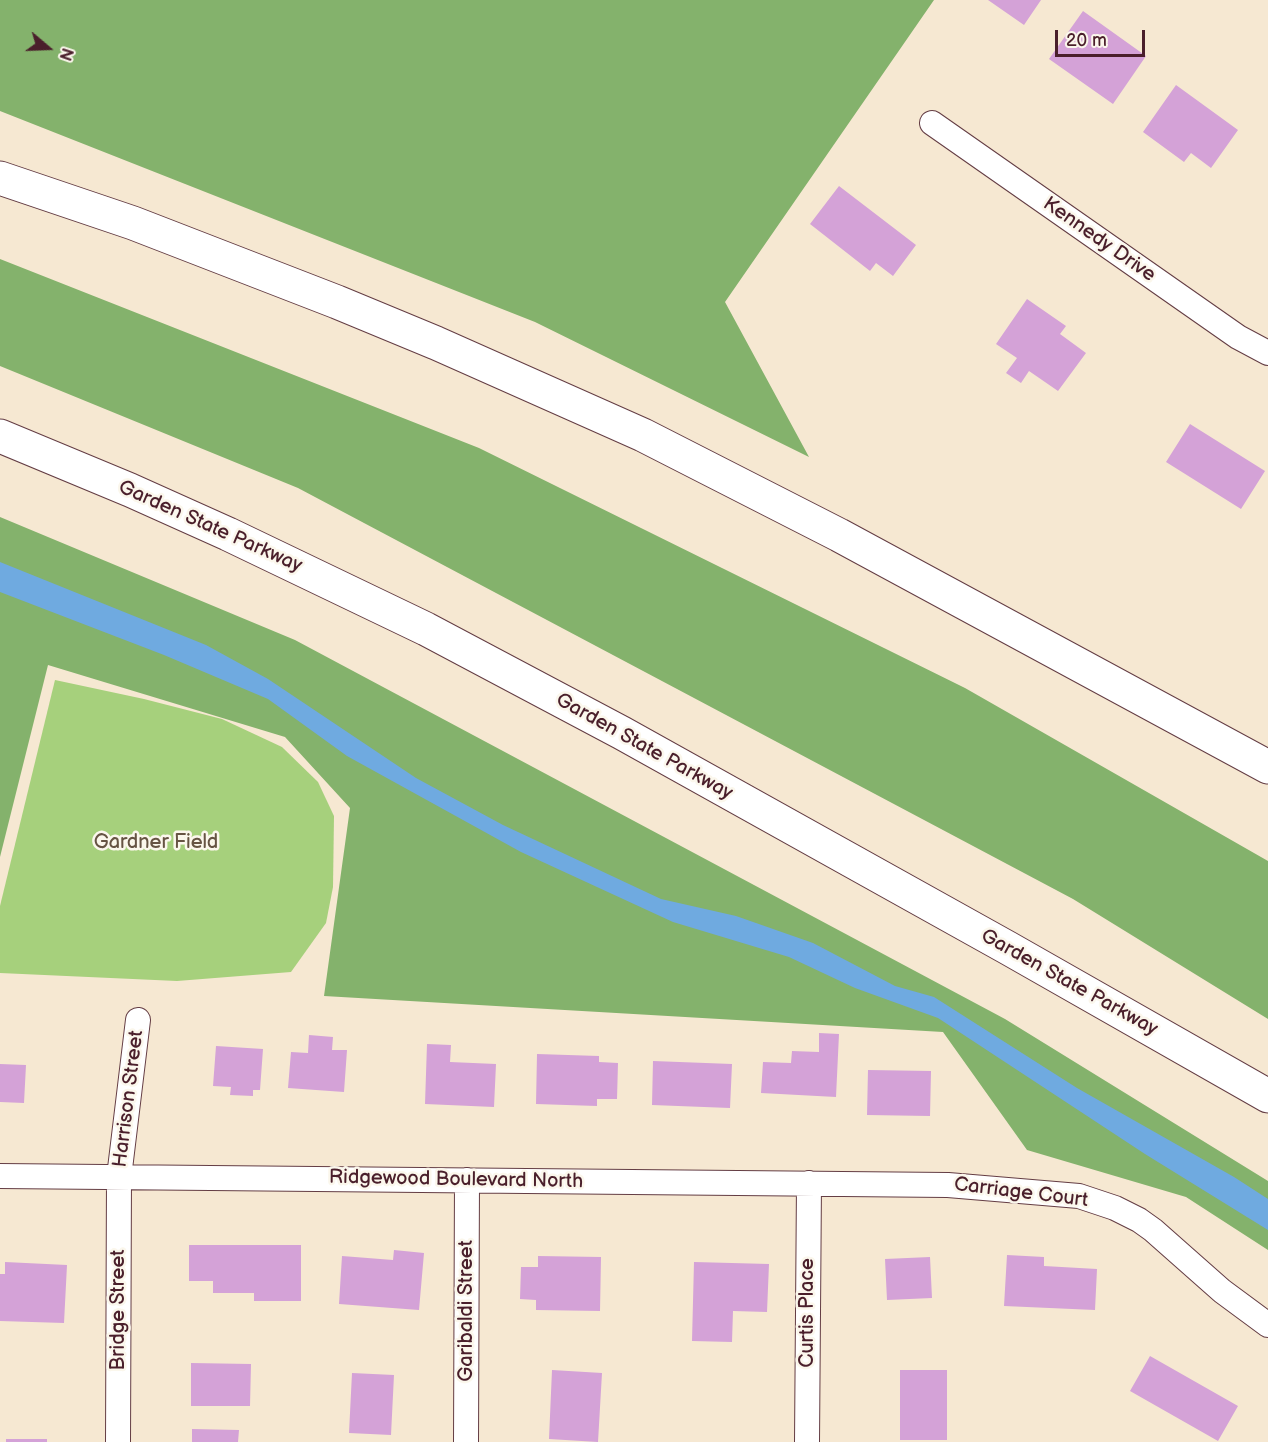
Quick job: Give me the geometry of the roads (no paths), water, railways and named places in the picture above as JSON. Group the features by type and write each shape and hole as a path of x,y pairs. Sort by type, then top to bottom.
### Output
{"highway":[{"path":"0,178 133,223 337,302 436,343 643,435 839,535 1268,767"},
{"name":"Garden State Parkway","path":"0,436 217,529 426,629 641,744 1268,1096"}],"street":[{"name":"Kennedy Drive","path":"932,123 1238,337 1268,353"},
{"name":"Harrison Street","path":"119,1177 138,1020"},
{"name":"Ridgewood Boulevard North","path":"0,1176 912,1184"},
{"name":"Bridge Street","path":"118,1442 119,1177"},
{"name":"Garibaldi Street","path":"466,1442 467,1180"},
{"name":"Curtis Place","path":"807,1442 808,1184"},
{"name":"Carriage Court","path":"912,1184 1079,1196 1115,1208 1153,1230 1222,1291 1268,1325"}],"water":[{"path":"0,562 206,645 268,679 416,778 503,825 661,899 736,916 813,943 895,986 934,997 1077,1088 1234,1177 1268,1199 1268,1230 1145,1154 938,1018 855,988 789,957 673,922 521,852 347,756 268,699 164,655 0,592"}],"park label":[{"name":"Gardner Field","path":"156,843"}]}
